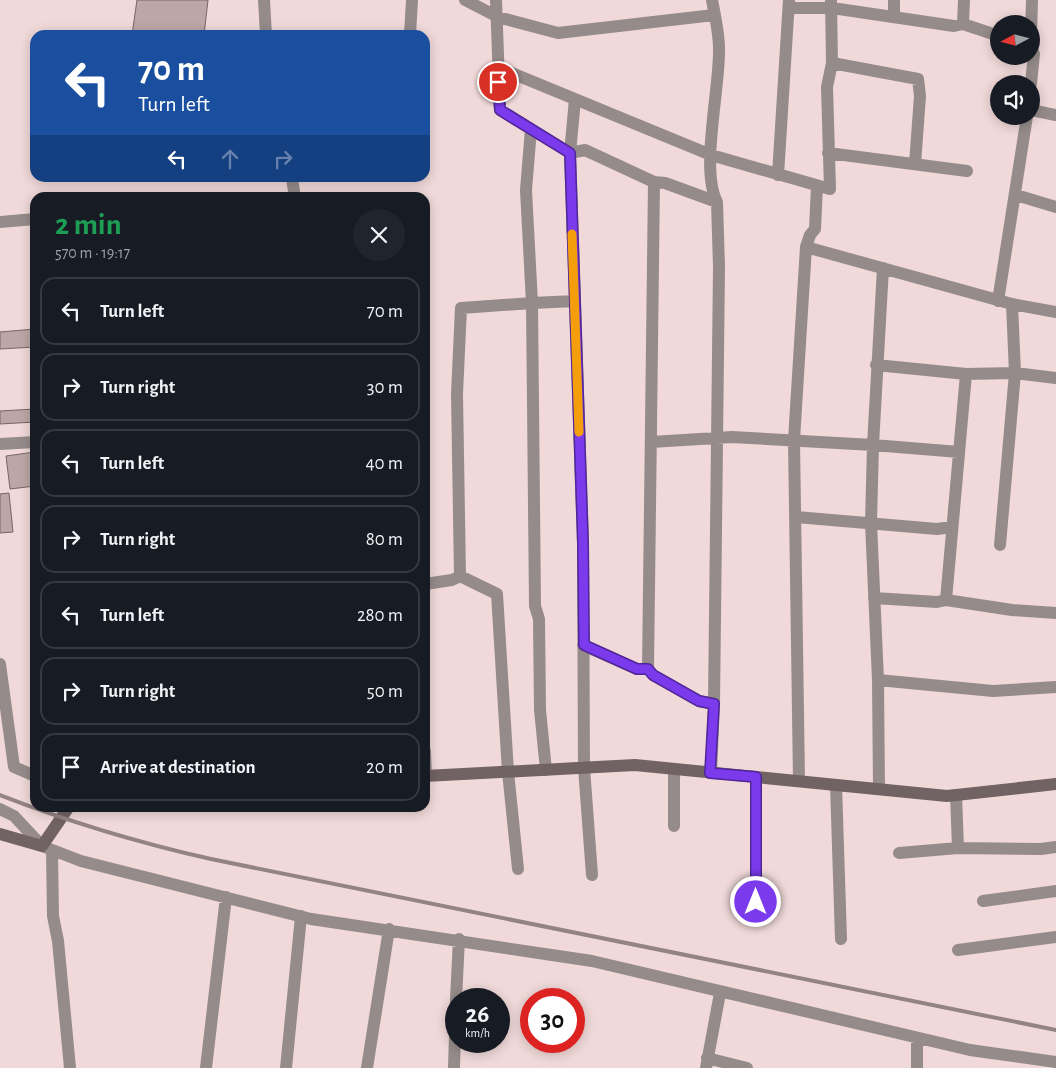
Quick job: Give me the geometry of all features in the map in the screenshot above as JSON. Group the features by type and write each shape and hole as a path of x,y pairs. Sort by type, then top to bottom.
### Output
{"street":[{"path":"264,0 266,30"},
{"path":"410,30 412,0"},
{"path":"465,0 498,18 558,33 714,15"},
{"path":"496,0 500,110 570,153 585,150 654,182 665,183 717,202"},
{"path":"710,773 714,704 719,266 717,202 713,194 710,155 719,49 712,0"},
{"path":"894,0 894,17"},
{"path":"963,24 964,0"},
{"path":"1032,0 1032,15"},
{"path":"778,175 789,4 832,4 894,17 954,26 963,24 990,33"},
{"path":"497,67 710,155 830,190 827,87 832,63 832,4"},
{"path":"832,63 918,78 920,96 914,164"},
{"path":"575,99 570,153 583,543 584,768 592,875"},
{"path":"1040,112 1056,115"},
{"path":"998,300 1026,125"},
{"path":"531,129 526,190 532,303 535,606 539,619 540,710 546,770"},
{"path":"828,153 967,171"},
{"path":"654,182 648,669 653,675 699,701 714,704"},
{"path":"799,781 794,440 806,247 810,235 815,230 817,186"},
{"path":"1016,195 1056,207"},
{"path":"0,222 30,219"},
{"path":"806,247 1012,304 1056,312"},
{"path":"879,789 878,680 872,522 876,365 883,268"},
{"path":"460,576 457,394 461,308 575,301"},
{"path":"1000,545 1015,373 1012,304"},
{"path":"876,365 966,374 1015,373 1056,378"},
{"path":"946,600 966,374"},
{"path":"652,442 732,437 873,444 959,452"},
{"path":"0,444 30,442"},
{"path":"796,517 937,529 952,527"},
{"path":"430,583 452,580 460,576"},
{"path":"460,576 497,594 508,772 518,869"},
{"path":"874,598 937,602 946,600 1012,610 1056,613"},
{"path":"584,645 637,669 648,669"},
{"path":"0,664 14,767 30,774"},
{"path":"878,680 993,691 1056,687"},
{"path":"430,776 634,765 956,795 1056,784"},
{"path":"674,769 674,826"},
{"path":"756,777 756,902"},
{"path":"836,785 841,939"},
{"path":"956,795 958,848"},
{"path":"0,809 14,816 47,848"},
{"path":"66,812 47,848 70,1068"},
{"path":"0,834 47,848 81,861 301,916 592,961 720,993 970,1050 1056,1062"},
{"path":"899,853 958,848 1041,849 1056,847"},
{"path":"983,901 1056,891"},
{"path":"206,1068 226,897"},
{"path":"286,1068 301,916"},
{"path":"367,1068 388,929"},
{"path":"958,950 1056,937"},
{"path":"457,988 459,940"},
{"path":"720,993 706,1063 747,1068"},
{"path":"917,1038 917,1068"},
{"path":"454,1053 454,1068"}],"building":[{"path":"137,0 208,0 205,30 133,30"},
{"path":"30,329 30,347 0,349 0,332"},
{"path":"30,409 30,422 0,424 0,411"},
{"path":"30,453 30,487 10,489 6,456"},
{"path":"9,493 13,532 0,533 0,494"}],"railway":[{"path":"0,795 30,806"},
{"path":"47,812 104,831 211,859 1056,1030"}],"slow traffic":[{"path":"572,234 579,432"}],"route":[{"path":"498,82 500,110 570,153 583,543 584,645 637,669 648,669 653,675 699,701 714,704 710,773 756,777 756,902"}]}
